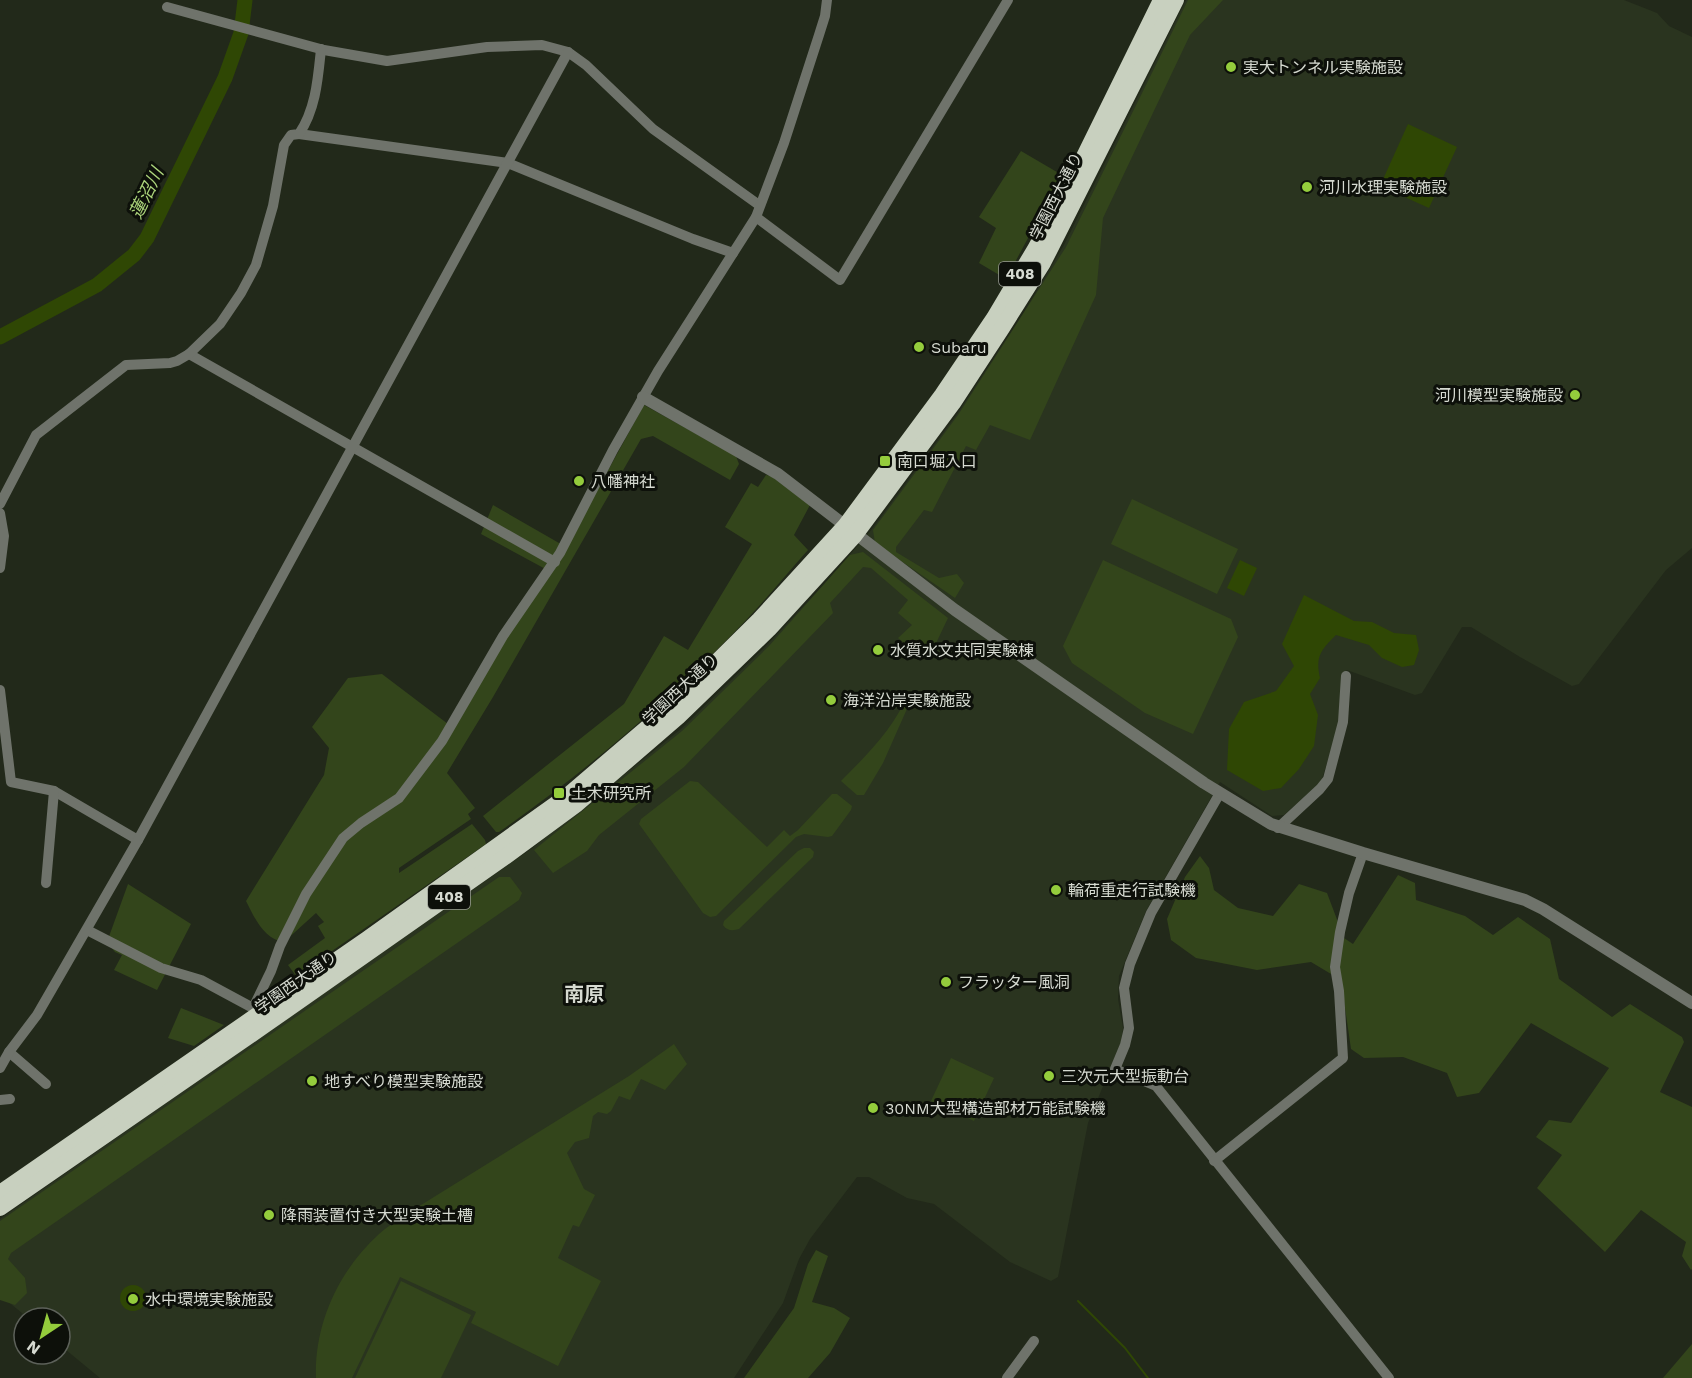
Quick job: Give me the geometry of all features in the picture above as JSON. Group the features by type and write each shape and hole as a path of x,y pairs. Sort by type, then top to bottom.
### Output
{"highway":[{"name":"学園西大通り","path":"0,1208 363,957 577,804 723,675 769,629 953,403 1071,183 1161,0"},
{"name":"学園西大通り","path":"996,325 1043,263 1176,0"},
{"name":"学園西大通り","path":"0,1193 255,1011 367,939 550,809 610,761 714,667 791,586 850,530"}],"street":[{"path":"87,930 161,968 201,980 255,1011 280,946 306,894 337,847 356,827 390,805 442,741 503,636 555,562 643,397 756,217 784,143 819,35 827,0"},
{"path":"756,217 840,280 1008,0"},
{"path":"167,7 233,27 321,49 387,61 487,47 542,45 568,52 586,65 653,129 759,205"},
{"path":"299,134 308,121 317,83 321,49"},
{"path":"0,1068 37,1015 138,840 568,52"},
{"path":"0,504 36,435 126,365 170,363 189,354 220,324 256,265 273,206 284,145 291,135 299,134 508,163 733,253"},
{"path":"189,354 555,562"},
{"path":"643,397 778,474 955,610 1220,793 1278,828 1525,900 1692,1003"},
{"path":"0,513 4,536 0,568"},
{"path":"1278,828 1328,779 1343,722 1346,676"},
{"path":"0,690 11,782 54,791 138,840"},
{"path":"45,883 54,791"},
{"path":"1220,793 1151,913 1130,964 1124,988 1129,1028 1115,1069 1156,1086 1389,1378"},
{"path":"1214,1161 1343,1058 1339,991 1335,967 1344,912 1363,853"},
{"path":"9,1052 46,1084"},
{"path":"1007,1378 1035,1341"}],"shaded area":[{"path":"1186,0 1624,0 1657,13 1669,26 1692,37 1692,548 1666,570 1579,684 1572,686 1471,627 1462,627 1422,693 1415,695 1347,670 1344,672 1338,728 1321,782 1284,815 1272,816 1220,782 1146,911 1119,976 1118,999 1123,1028 1121,1042 1088,1123 1058,1277 1051,1281 1010,1262 934,1204 907,1198 869,1177 857,1177 810,1239 799,1259 783,1303 734,1378 100,1378 72,1355 72,1306 13,1306 0,1295 0,1219 531,849 681,729 767,645 872,529 957,414 1024,312 1064,245"},
{"path":"1188,0 1223,0 1190,35 1103,218 1096,295 1030,440 990,425 976,450 966,446 932,512 924,510 896,547 896,552 939,578 957,574 964,583 955,598 875,543 873,530 958,415 1066,247"},
{"path":"1408,124 1457,147 1429,208 1380,186"},
{"path":"1021,151 1062,175 1006,279 979,263 996,228 979,217"},
{"path":"644,405 736,456 739,464 730,480 653,436 641,439 447,773 475,808 468,814 471,819 399,868 399,873 472,824 486,844 296,976 288,965 325,938 318,926 324,922 316,913 284,942 271,937 260,927 246,901 324,775 329,748 312,727 348,678 382,674 448,724 551,572 481,534 493,505 566,547"},
{"path":"766,475 771,476 810,505 794,535 808,550 748,618 660,704 565,784 496,832 483,816 624,704 664,636 688,650 752,544 725,527 751,483 758,487"},
{"path":"1132,499 1238,549 1217,594 1111,544"},
{"path":"863,552 948,618 929,658 921,658 898,638 912,625 898,613 908,600 871,568 863,567 830,603 833,613 684,767 599,835 587,851 553,873 534,850 682,731 769,646 850,555"},
{"path":"1103,560 1231,619 1238,637 1193,734 1145,713 1072,663 1063,646"},
{"path":"1240,560 1257,568 1244,596 1227,588"},
{"path":"1304,595 1354,621 1372,622 1394,633 1416,635 1419,650 1414,665 1402,667 1382,658 1369,645 1336,635 1320,654 1318,664 1320,678 1310,694 1318,715 1314,746 1299,769 1281,788 1263,791 1227,770 1229,729 1244,702 1276,691 1294,666 1282,644"},
{"path":"910,691 914,693 883,763 864,795 857,795 841,781 888,729"},
{"path":"690,781 698,782 767,847 784,830 790,836 798,830 832,794 837,794 852,806 832,836 804,834 796,837 716,916 710,917 703,913 639,824 641,819"},
{"path":"810,848 814,852 813,857 739,929 730,930 723,925 724,921 798,851"},
{"path":"1200,856 1209,868 1214,890 1238,908 1273,916 1299,884 1327,893 1344,938 1353,944 1398,875 1415,883 1416,900 1465,916 1493,935 1518,917 1550,939 1559,979 1612,1017 1630,1004 1682,1037 1684,1042 1660,1092 1692,1107 1692,1269 1682,1256 1686,1242 1641,1210 1605,1252 1537,1188 1562,1155 1536,1137 1549,1120 1571,1123 1609,1068 1531,1023 1479,1093 1457,1097 1447,1073 1403,1057 1364,1058 1351,1049 1341,980 1311,962 1257,970 1196,958 1171,940 1167,919 1185,877"},
{"path":"499,877 510,877 522,893 519,900 11,1253 8,1259 25,1278 27,1293 15,1305 0,1300 0,1221"},
{"path":"128,884 191,924 157,990 114,970 122,955 115,952 107,942"},
{"path":"181,1008 224,1025 194,1046 168,1038"},
{"path":"674,1044 687,1064 665,1090 641,1079 630,1100 619,1096 611,1111 607,1114 598,1112 593,1116 589,1138 575,1142 567,1153 584,1189 595,1195 579,1227 573,1225 558,1258 601,1281 558,1366 471,1323 476,1312 400,1277 352,1378 316,1378 319,1338 332,1299 352,1264 379,1234 413,1210 629,1076"},
{"path":"951,1058 994,1078 974,1121 931,1101"},
{"path":"816,1250 828,1256 812,1302 834,1308 850,1318 830,1353 808,1378 744,1378 794,1308 808,1264"},
{"path":"401,1281 471,1315 441,1378 355,1378"},
{"path":"133,1285 142,1289 146,1298 142,1307 133,1311 124,1307 120,1298 124,1289"},
{"path":"1692,1344 1692,1378 1663,1378"}],"waterway":[{"name":"蓮沼川","path":"0,337 97,285 134,255 147,238 225,78 241,33 245,0"},
{"path":"1078,1301 1125,1348 1148,1378"}],"place":[{"name":"実大トンネル実験施設","path":"1231,67"},
{"name":"河川水理実験施設","path":"1307,187"},
{"name":"Subaru","path":"919,347"},
{"name":"河川模型実験施設","path":"1575,395"},
{"name":"南口堀入口","path":"885,461"},
{"name":"八幡神社","path":"579,481"},
{"name":"水質水文共同実験棟","path":"878,650"},
{"name":"海洋沿岸実験施設","path":"831,700"},
{"name":"土木研究所","path":"559,793"},
{"name":"輪荷重走行試験機","path":"1056,890"},
{"name":"フラッター風洞","path":"946,982"},
{"name":"三次元大型振動台","path":"1049,1076"},
{"name":"地すべり模型実験施設","path":"312,1081"},
{"name":"30NM大型構造部材万能試験機","path":"873,1108"},
{"name":"降雨装置付き大型実験土槽","path":"269,1215"},
{"name":"水中環境実験施設","path":"133,1299"}],"district":[{"name":"南原","path":"584,994"}]}
